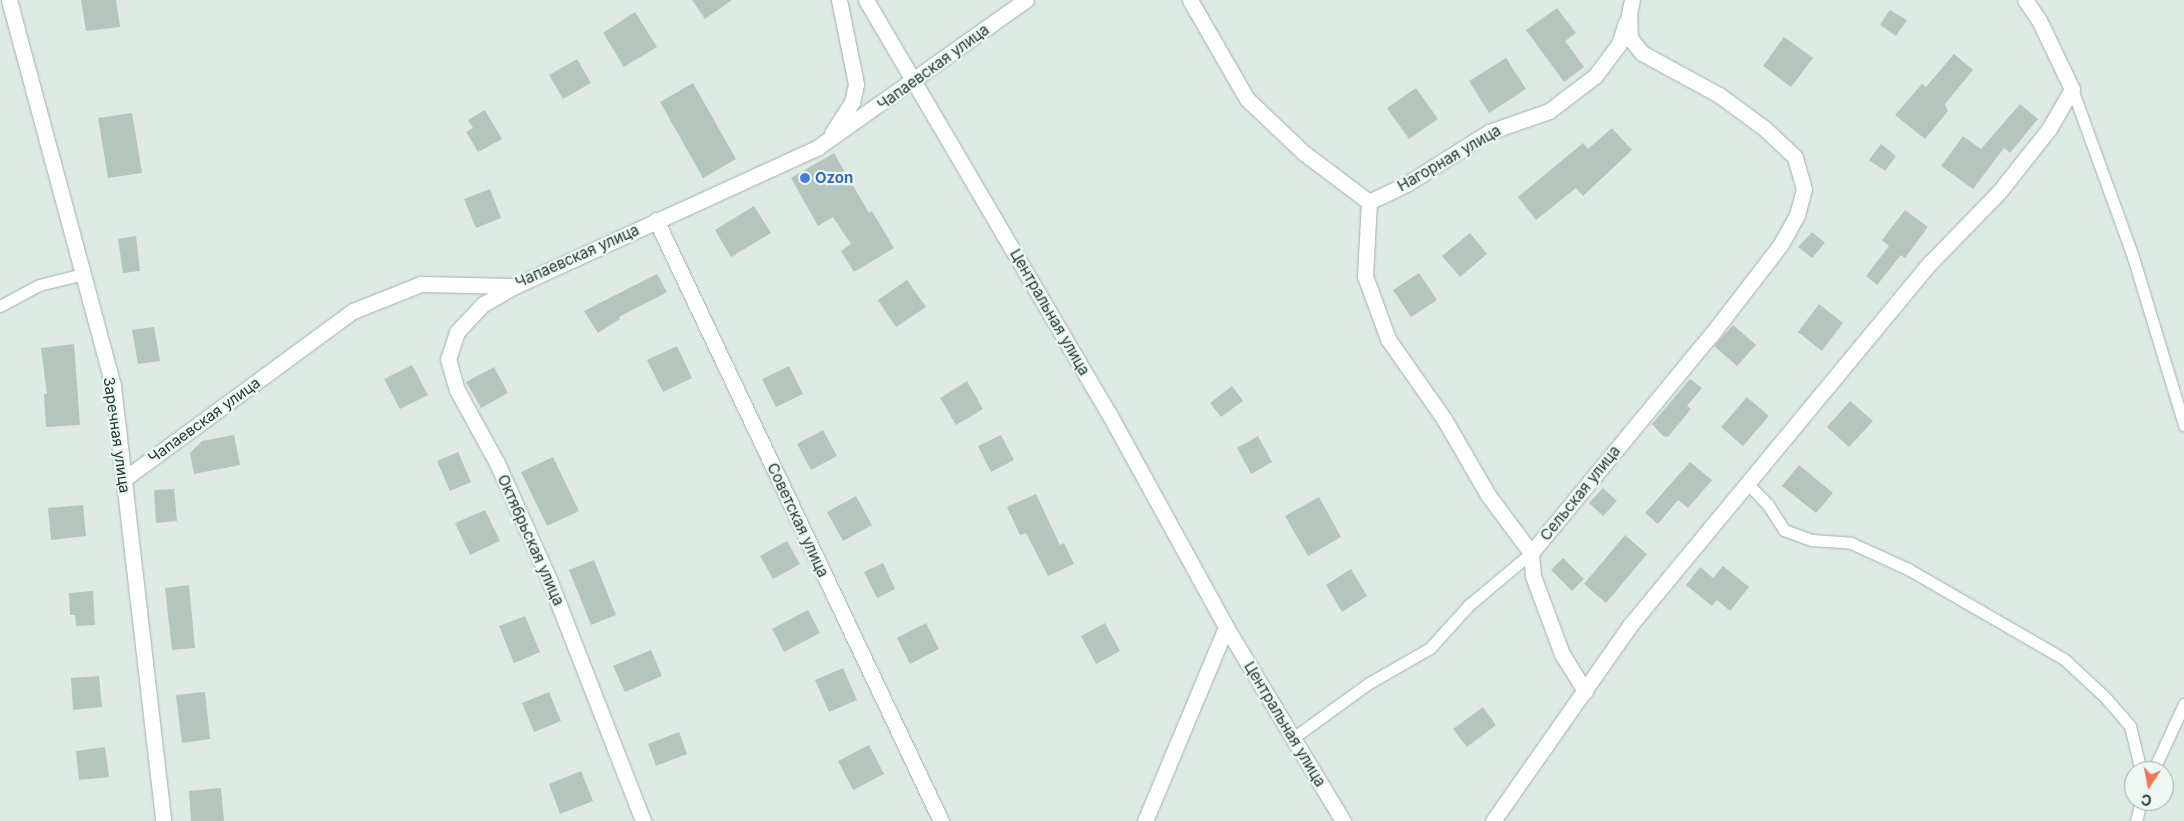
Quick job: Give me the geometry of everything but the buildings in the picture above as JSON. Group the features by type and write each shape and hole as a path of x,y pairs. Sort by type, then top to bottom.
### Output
{"street":[{"name":"Заречная улица","path":"9,0 113,386 163,821"},
{"path":"818,147 841,122 852,102 856,84 839,0"},
{"name":"Центральная улица","path":"866,0 916,80 1108,412 1226,627 1343,821"},
{"name":"Чапаевская улица","path":"124,479 353,311 421,284 515,286 818,147 916,80 1026,0"},
{"path":"1190,0 1247,99 1304,153 1369,202 1366,276 1388,339 1444,419 1488,495 1531,553 1532,576 1558,645 1585,691"},
{"path":"1493,821 1631,624 1930,263 2000,192 2049,129 2072,88 2025,0"},
{"name":"Нагорная улица","path":"1369,202 1408,183 1489,132 1549,111 1595,76 1619,44 1630,7"},
{"name":"Сельская улица","path":"1531,553 1711,335 1781,244 1797,215 1804,189 1795,157 1764,128 1719,95 1642,53 1630,38 1630,7"},
{"name":"Советская улица","path":"656,220 941,821"},
{"name":"Октябрьская улица","path":"515,286 483,304 457,332 448,359 457,390 497,463 548,577 643,821"},
{"path":"1145,821 1226,627"}],"lane":[{"path":"2072,88 2133,257 2184,425"},
{"path":"0,306 39,285 83,274"},
{"path":"1748,483 1784,530 1812,540 1852,543 1908,569 2064,659 2104,696 2130,726 2139,761"},
{"name":"Сельская улица","path":"1293,738 1369,683 1430,648 1469,605 1531,553"},
{"path":"2158,761 2184,704"}],"place":[{"name":"Ozon","path":"805,178"}]}
